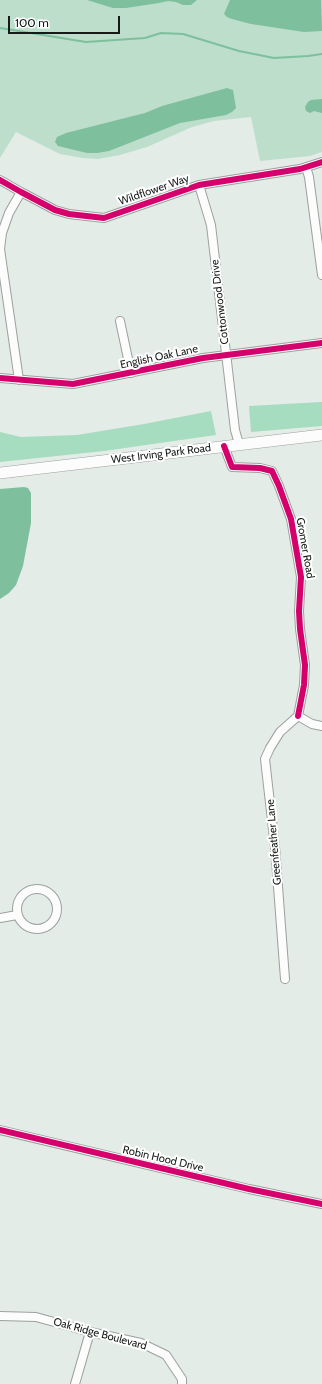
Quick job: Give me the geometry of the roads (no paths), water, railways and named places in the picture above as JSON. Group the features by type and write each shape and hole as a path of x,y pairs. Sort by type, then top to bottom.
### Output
{"main road":[{"name":"West Irving Park Road","path":"0,473 322,435"}],"street":[{"name":"Wildflower Way","path":"0,180 48,207 69,214 104,218 199,185 306,167 322,162"},
{"path":"306,167 309,177 322,275"},
{"name":"Cottonwood Drive","path":"199,185 211,226 235,430 239,444"},
{"path":"19,380 0,249 2,233 9,213 21,192"},
{"path":"120,321 131,374"},
{"name":"English Oak Lane","path":"0,378 73,384 131,374 203,358 322,343"},
{"name":"Gromer Road","path":"224,446 232,467 260,468 272,472 279,486 291,519 301,577 299,611 305,665 304,684 298,716"},
{"path":"298,716 312,724 322,726"},
{"name":"Greenfeather Lane","path":"285,980 275,853 265,760 270,748 280,732 298,716"},
{"path":"39,889 52,895 57,908 53,922 42,929 35,930 28,928 17,915 18,902 22,896 28,892 39,889"},
{"path":"0,918 17,915"},
{"name":"Robin Hood Drive","path":"0,1130 249,1189 322,1204"},
{"name":"Oak Ridge Boulevard","path":"0,1316 36,1317 90,1332 140,1343 166,1355 182,1379 182,1384"},
{"path":"75,1384 90,1332"}],"waterway":[{"path":"0,28 86,42 145,38 161,33 183,34 239,51 274,58 322,54"}]}
